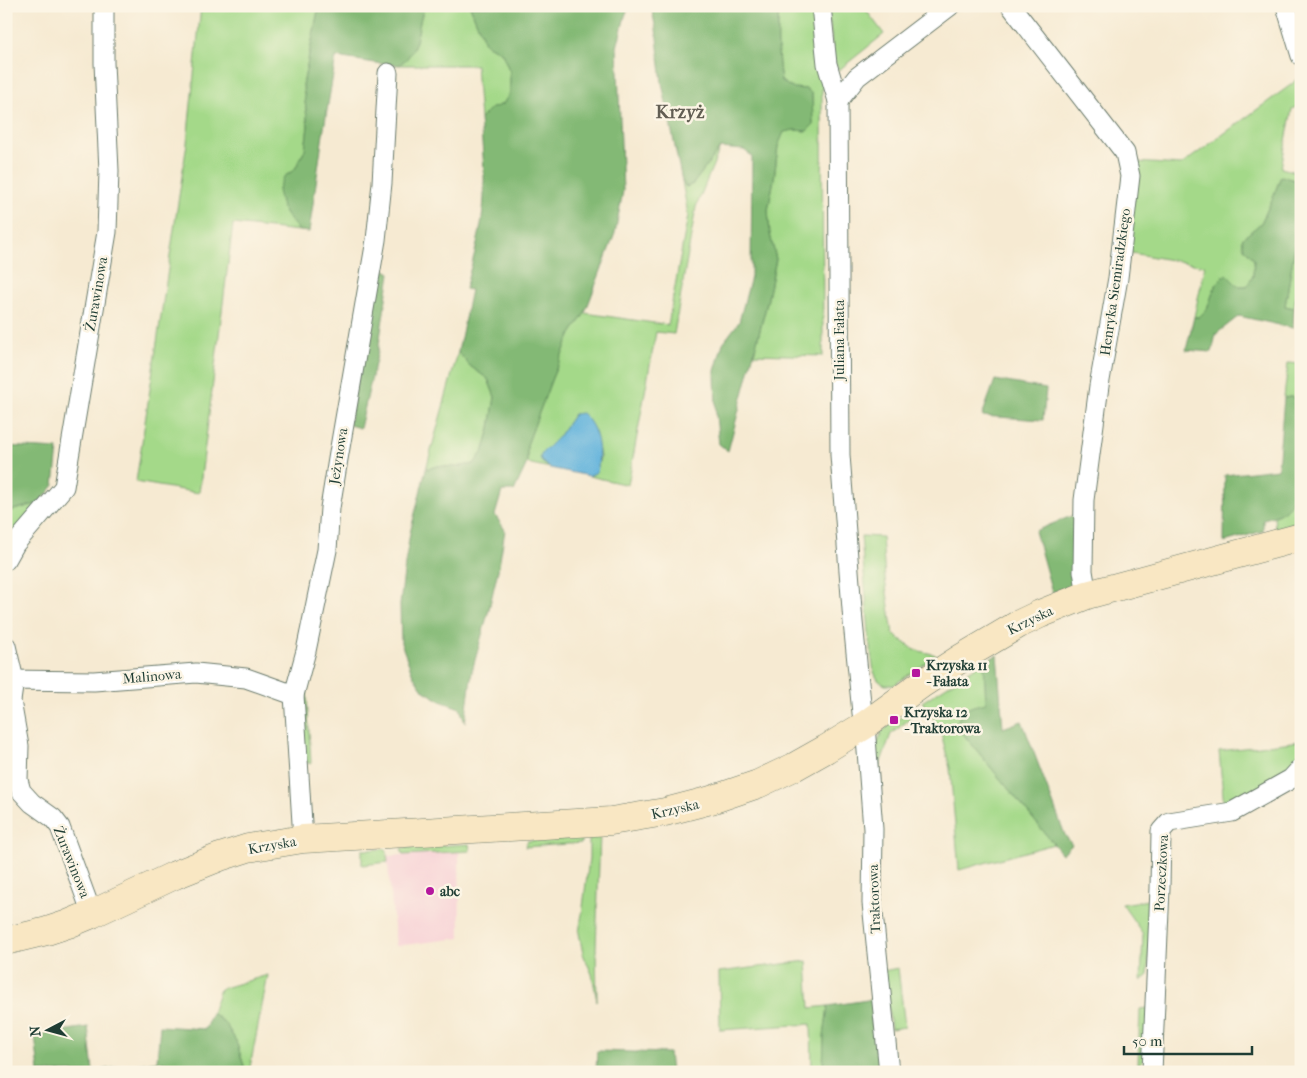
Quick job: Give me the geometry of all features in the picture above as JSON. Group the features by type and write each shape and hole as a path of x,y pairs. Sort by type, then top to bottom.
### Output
{"street":[{"name":"Żurawinowa","path":"6,560 15,544 64,487 108,232 104,6"},
{"name":"Juliana Fałata","path":"822,6 827,64 838,101 840,455 853,622 862,713 865,725"},
{"path":"838,101 856,77 950,6"},
{"name":"Henryka Siemiradzkiego","path":"1011,6 1125,153 1130,176 1118,278 1099,386 1084,500 1083,571 1087,595"},
{"path":"1286,6 1301,56"},
{"name":"Jeżynowa","path":"303,839 294,695 306,651 326,550 330,508 376,240 382,183 388,73"},
{"name":"Krzyska","path":"6,941 47,932 92,914 174,876 248,848 303,839 611,821 665,812 711,800 758,784 818,754 865,725 923,683 1018,624 1087,595 1301,537"},
{"name":"Żurawinowa","path":"6,646 11,701 19,746 18,780 21,791 32,804 53,818 60,827 92,914"},
{"name":"Malinowa","path":"10,680 94,681 196,673 246,678 294,695"},
{"name":"Traktorowa","path":"865,725 873,829 872,903 889,1072"},
{"name":"Porzeczkowa","path":"1152,1072 1161,831 1169,822 1232,812 1291,779 1301,768"}],"shaded area":[{"path":"459,852 460,938 396,946 387,856"}],"green space":[{"path":"201,6 319,6 303,85 308,126 305,150 295,169 284,177 282,208 299,231 233,224 199,493 136,482 187,143"},
{"path":"319,6 425,6 415,45 407,58 399,65 336,57 309,232 299,231 292,222 282,208 278,190 284,177 295,169 305,150 308,126 303,85"},
{"path":"425,6 470,6 485,43 502,53 510,72 510,93 503,104 490,109 480,119 476,65 399,65 407,58 415,45"},
{"path":"470,6 629,6 617,47 623,191 615,233 585,313 571,334 552,378 527,445 527,463 514,491 502,491 495,515 505,530 488,613 472,671 465,723 460,708 443,702 424,691 413,675 401,643 400,605 410,533 426,469 438,466 456,467 474,464 484,450 495,397 488,379 470,366 458,352 471,290 465,289 482,220 484,177 480,119 490,109 503,104 510,93 510,72 502,53 485,43"},
{"path":"651,6 779,6 778,44 781,81 792,88 807,89 812,94 813,125 807,131 794,130 784,132 778,146 768,210 770,234 776,259 767,303 728,451 719,444 715,371 723,343 739,322 751,277 752,156 744,150 720,148 693,184 686,187 682,181 662,83 656,29"},
{"path":"779,6 815,6 827,88 822,89 823,356 754,354 776,259 770,234 768,210 778,146 783,132 794,130 807,131 813,125 812,94 807,89 792,88 781,81 778,44"},
{"path":"828,6 863,6 884,34 839,70 834,62"},
{"path":"1301,74 1301,105 1292,109 1281,168 1301,171 1301,182 1281,176 1261,223 1242,239 1244,248 1254,259 1253,276 1247,286 1238,286 1226,275 1216,284 1207,309 1199,317 1194,317 1205,266 1126,252 1136,162 1181,165 1292,84"},
{"path":"720,148 696,207 674,334 656,332 628,485 589,476 597,472 600,457 596,435 574,414 558,437 543,452 542,462 550,468 527,463 527,445 552,378 571,334 585,313 668,325 688,215 682,181 686,187 693,184"},
{"path":"1281,176 1301,182 1301,211 1285,306 1294,308 1293,328 1239,316 1216,334 1212,352 1186,350 1194,317 1199,317 1207,309 1216,284 1226,274 1238,286 1247,286 1253,276 1254,259 1244,248 1242,239 1261,223"},
{"path":"1301,211 1301,263 1294,308 1285,306"},
{"path":"378,270 385,270 390,273 378,351 360,428 349,425"},
{"path":"458,352 470,366 488,379 495,397 484,450 474,464 456,467 438,466 426,469"},
{"path":"1288,363 1301,364 1301,398 1284,398"},
{"path":"995,380 1046,389 1043,420 982,416"},
{"path":"1284,398 1301,398 1301,492 1295,493 1284,511 1263,519 1263,531 1224,542 1225,475 1278,469"},
{"path":"6,446 58,449 54,485 40,503 6,512"},
{"path":"1301,492 1301,521 1275,528 1274,517 1286,509 1295,493"},
{"path":"40,503 6,547 6,512"},
{"path":"1079,513 1078,584 1052,592 1035,531"},
{"path":"861,536 882,537 885,579 893,634 915,650 937,655 894,685 885,685 878,680 874,672 870,646"},
{"path":"997,655 1003,728 1022,721 1065,835 1072,845 1062,854 960,730 957,722 965,710 972,706 986,703 984,662"},
{"path":"984,662 986,704 974,706 960,730 1054,844 959,870 950,768 940,729 922,702"},
{"path":"306,681 311,764 303,761 299,711"},
{"path":"907,713 911,718 891,734 879,771 873,772 872,746 877,744 882,731"},
{"path":"1301,741 1301,758 1289,771 1224,807 1219,751"},
{"path":"600,834 596,948 597,1001 592,974 583,954 579,933 589,859 589,836"},
{"path":"580,837 582,843 525,847 527,841"},
{"path":"469,844 470,851 403,855 401,848"},
{"path":"386,849 388,862 362,865 362,850"},
{"path":"1149,900 1152,905 1148,975 1141,981 1143,934 1122,904"},
{"path":"807,961 810,1008 828,1006 824,1037 823,1072 812,1072 811,1024 720,1030 719,972"},
{"path":"898,968 905,1027 891,1029 883,971"},
{"path":"268,975 249,1072 247,1072 236,1041 225,1023 212,1013 220,989"},
{"path":"874,999 883,1072 823,1072 824,1037 828,1006"},
{"path":"1148,1008 1148,1047 1143,1060 1138,1066 1140,1009"},
{"path":"212,1013 225,1023 236,1041 247,1072 179,1072 174,1065 157,1061 160,1026 205,1029"},
{"path":"88,1027 93,1071 127,1066 131,1072 39,1072 35,1035"},
{"path":"597,1051 669,1053 671,1072 596,1072"},
{"path":"157,1061 155,1072 131,1072 127,1066"}],"water":[{"path":"582,413 592,426 597,440 599,456 597,472 589,476 550,468 542,462 540,457 558,437 574,414"}],"place":[{"name":"Krzyska 11 - Fałata","path":"916,673"},
{"name":"Krzyska 12 - Traktorowa","path":"894,720"},
{"name":"abc","path":"430,891"}],"district":[{"name":"Krzyż","path":"680,111"}]}
